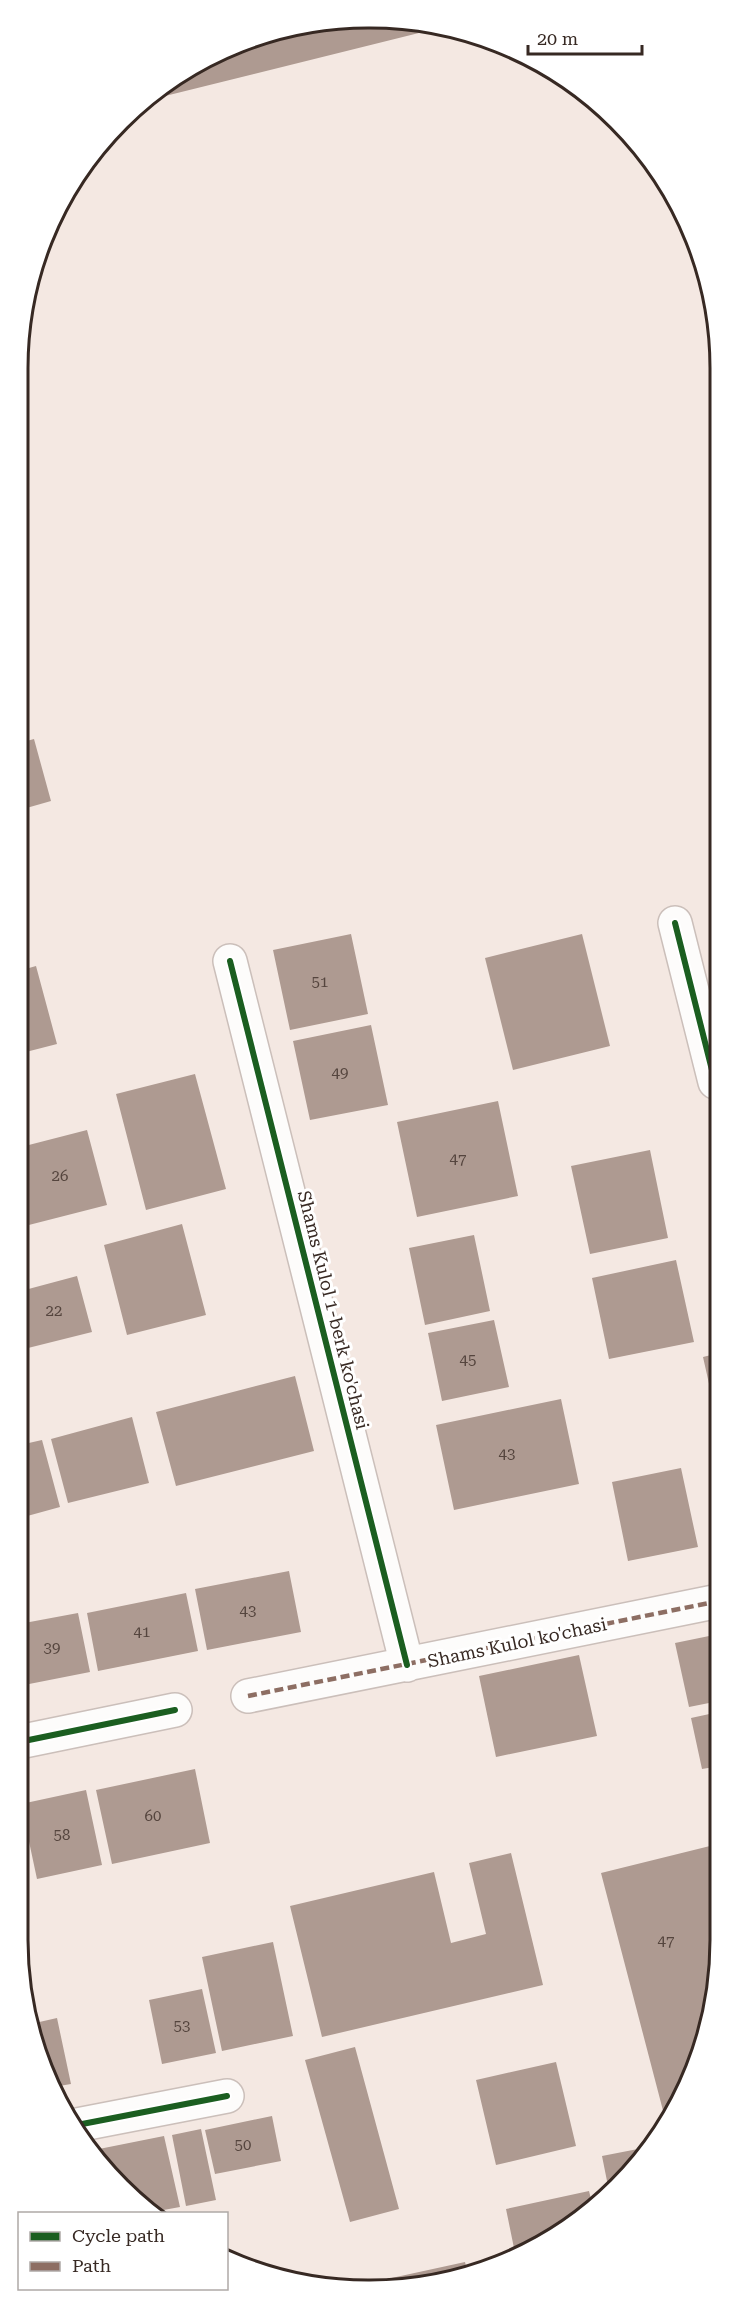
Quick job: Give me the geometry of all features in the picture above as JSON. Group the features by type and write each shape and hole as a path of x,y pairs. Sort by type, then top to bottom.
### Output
{"street":[{"path":"675,923 710,1062"},
{"name":"Shams Kulol 1-berk ko'chasi","path":"230,961 407,1665"},
{"name":"Shams Kulol ko'chasi","path":"248,1696 710,1603"},
{"path":"28,1740 175,1710"},
{"path":"83,2124 227,2096"}],"building":[{"path":"347,29 391,29 421,32 167,96 218,64 239,54 281,40"},
{"path":"34,739 51,801 28,808 28,741"},
{"path":"351,934 368,1014 290,1030 273,950"},
{"path":"582,934 610,1046 513,1070 485,958"},
{"path":"36,966 57,1044 28,1051 28,968"},
{"path":"371,1025 388,1105 310,1120 293,1041"},
{"path":"195,1074 226,1189 146,1210 116,1094"},
{"path":"498,1101 518,1196 417,1217 397,1122"},
{"path":"87,1130 107,1205 28,1225 28,1145"},
{"path":"650,1150 668,1238 590,1254 571,1166"},
{"path":"182,1224 206,1315 127,1335 104,1245"},
{"path":"474,1235 490,1311 425,1325 409,1248"},
{"path":"676,1260 694,1342 609,1359 592,1278"},
{"path":"77,1276 92,1332 28,1348 28,1289"},
{"path":"494,1320 509,1387 442,1401 428,1333"},
{"path":"710,1355 710,1388 703,1357"},
{"path":"295,1376 314,1451 176,1486 156,1412"},
{"path":"561,1399 579,1484 454,1510 436,1425"},
{"path":"132,1417 149,1483 68,1503 51,1439"},
{"path":"42,1440 60,1507 28,1516 28,1443"},
{"path":"681,1468 698,1547 628,1561 612,1482"},
{"path":"289,1571 301,1632 207,1650 195,1589"},
{"path":"186,1593 198,1651 98,1671 87,1613"},
{"path":"78,1613 90,1672 28,1684 28,1622"},
{"path":"710,1636 710,1703 689,1707 675,1643"},
{"path":"579,1655 597,1736 496,1757 479,1676"},
{"path":"710,1714 710,1768 702,1769 691,1718"},
{"path":"195,1769 210,1843 112,1864 96,1790"},
{"path":"86,1790 102,1865 37,1879 28,1837 28,1802"},
{"path":"710,1846 710,1939 707,1983 698,2027 684,2069 663,2111 601,1873"},
{"path":"511,1853 543,1985 322,2037 290,1906 434,1872 451,1943 486,1934 469,1863"},
{"path":"273,1942 293,2036 222,2051 202,1957"},
{"path":"202,1989 216,2053 162,2064 149,2000"},
{"path":"57,2018 71,2084 62,2086 39,2022"},
{"path":"355,2047 399,2209 350,2222 305,2060"},
{"path":"556,2062 576,2146 496,2165 476,2080"},
{"path":"272,2116 281,2161 215,2174 205,2130"},
{"path":"201,2129 216,2200 186,2206 172,2135"},
{"path":"164,2136 180,2207 162,2209 128,2180 101,2149"},
{"path":"636,2149 607,2183 602,2156"},
{"path":"589,2191 591,2198 558,2222 514,2247 506,2209"},
{"path":"465,2262 466,2265 413,2277 386,2279"}],"marked path":[{"path":"248,1696 710,1603"}],"cycle path":[{"path":"675,923 710,1062"},
{"path":"230,961 407,1665"},
{"path":"28,1740 175,1710"},
{"path":"83,2124 227,2096"}]}
